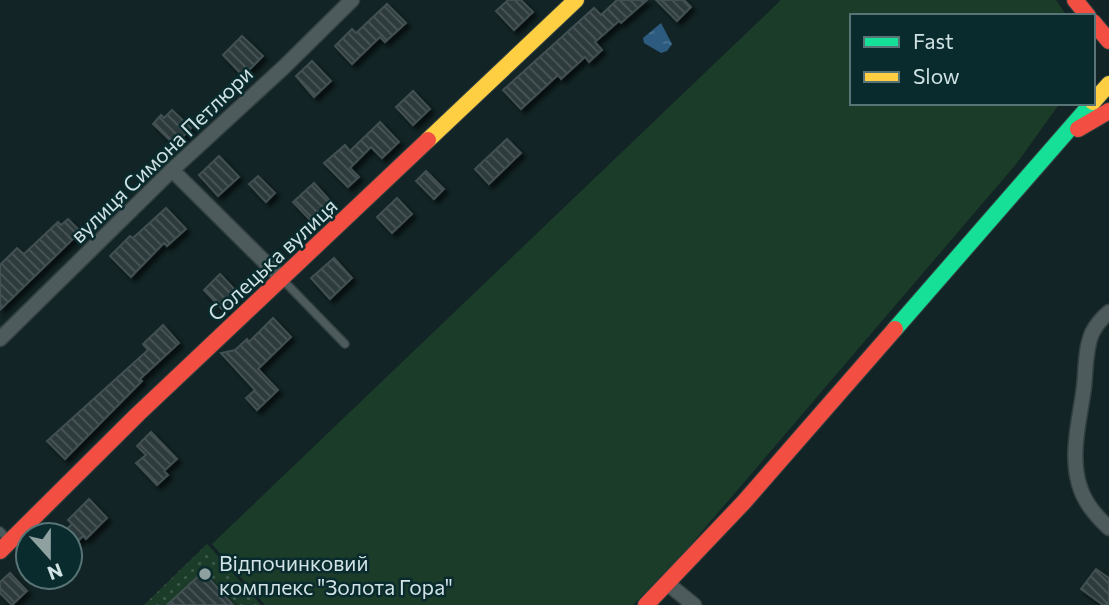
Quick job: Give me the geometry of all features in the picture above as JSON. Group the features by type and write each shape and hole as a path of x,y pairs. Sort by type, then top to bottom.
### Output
{"main road":[{"name":"Солецька вулиця","path":"4,541 576,0"},
{"path":"1095,25 1109,41"},
{"path":"1095,101 1109,84"},
{"path":"1059,141 1079,105"},
{"path":"646,605 753,492 1091,105"},
{"path":"1059,141 1109,111"}],"street":[{"name":"вулиця Симона Петлюри","path":"0,339 172,170 352,0"},
{"path":"172,170 282,279"},
{"path":"1109,312 1101,319 1087,351 1076,451 1078,481 1082,494 1097,517 1109,528"},
{"path":"668,584 694,605"}],"lane":[{"path":"282,279 345,344"}],"green space":[{"path":"781,0 1056,0 1066,14 850,14 850,105 1059,105 1017,163 687,549 633,605 265,605 212,544"},
{"name":"Відпочинковий комплекс \"Золота Гора\"","path":"207,544 261,605 144,605"}],"water":[{"path":"661,23 672,44 667,51 661,53 644,43 643,38"}],"building":[{"path":"508,0 521,0 533,12 514,30 496,11"},
{"path":"617,0 647,0 595,42 602,50 589,62 585,57 561,79 558,75 521,109 503,90 594,8 601,15"},
{"path":"656,0 684,0 691,7 677,21"},
{"path":"387,4 406,23 385,42 380,37 352,64 335,46 352,29 356,33"},
{"path":"242,36 263,56 243,76 223,55"},
{"path":"312,61 331,81 314,97 296,76"},
{"path":"413,91 430,109 413,125 396,107"},
{"path":"172,110 191,128 175,145 153,124 161,115 164,118"},
{"path":"380,122 399,142 382,158 371,147 350,168 359,177 348,187 324,163 345,145 350,151"},
{"path":"507,139 521,153 489,184 475,169"},
{"path":"219,156 239,177 218,196 199,175"},
{"path":"426,171 444,189 434,199 416,181"},
{"path":"258,176 275,193 266,202 249,184"},
{"path":"314,183 333,204 313,223 293,202"},
{"path":"397,198 412,214 392,233 377,217"},
{"path":"166,208 186,229 167,246 164,243 131,277 110,256 130,236 133,238"},
{"path":"68,219 78,229 72,236 74,238 0,310 0,265 17,248 24,254 58,222 61,225"},
{"path":"334,258 352,278 330,299 311,278"},
{"path":"220,274 238,293 222,309 204,290"},
{"path":"273,318 291,337 258,369 278,390 257,410 246,398 255,390 221,353 235,350 247,339 249,342"},
{"path":"163,325 179,343 140,379 142,381 65,459 47,441 148,350 143,344"},
{"path":"151,432 177,459 164,471 168,475 157,485 136,463 146,455 137,446"},
{"path":"89,499 107,518 86,539 84,521 68,520"},
{"path":"1096,569 1109,578 1109,605 1103,605 1081,589"},
{"path":"203,572 233,605 167,605"},
{"path":"10,573 14,577 14,591 27,591 12,605 0,593 0,582"}],"traffic: fast":[{"path":"895,329 1090,105"}],"traffic: slow":[{"path":"428,140 576,0"},
{"path":"1095,100 1109,84"}],"traffic: jam":[{"path":"1075,0 1086,14"},
{"path":"1095,24 1109,41"},
{"path":"1078,129 1109,111"},
{"path":"0,551 138,414 428,140"},
{"path":"646,605 744,502 895,329"}],"place":[{"name":"Відпочинковий комплекс \"Золота Гора\"","path":"205,574"}]}
